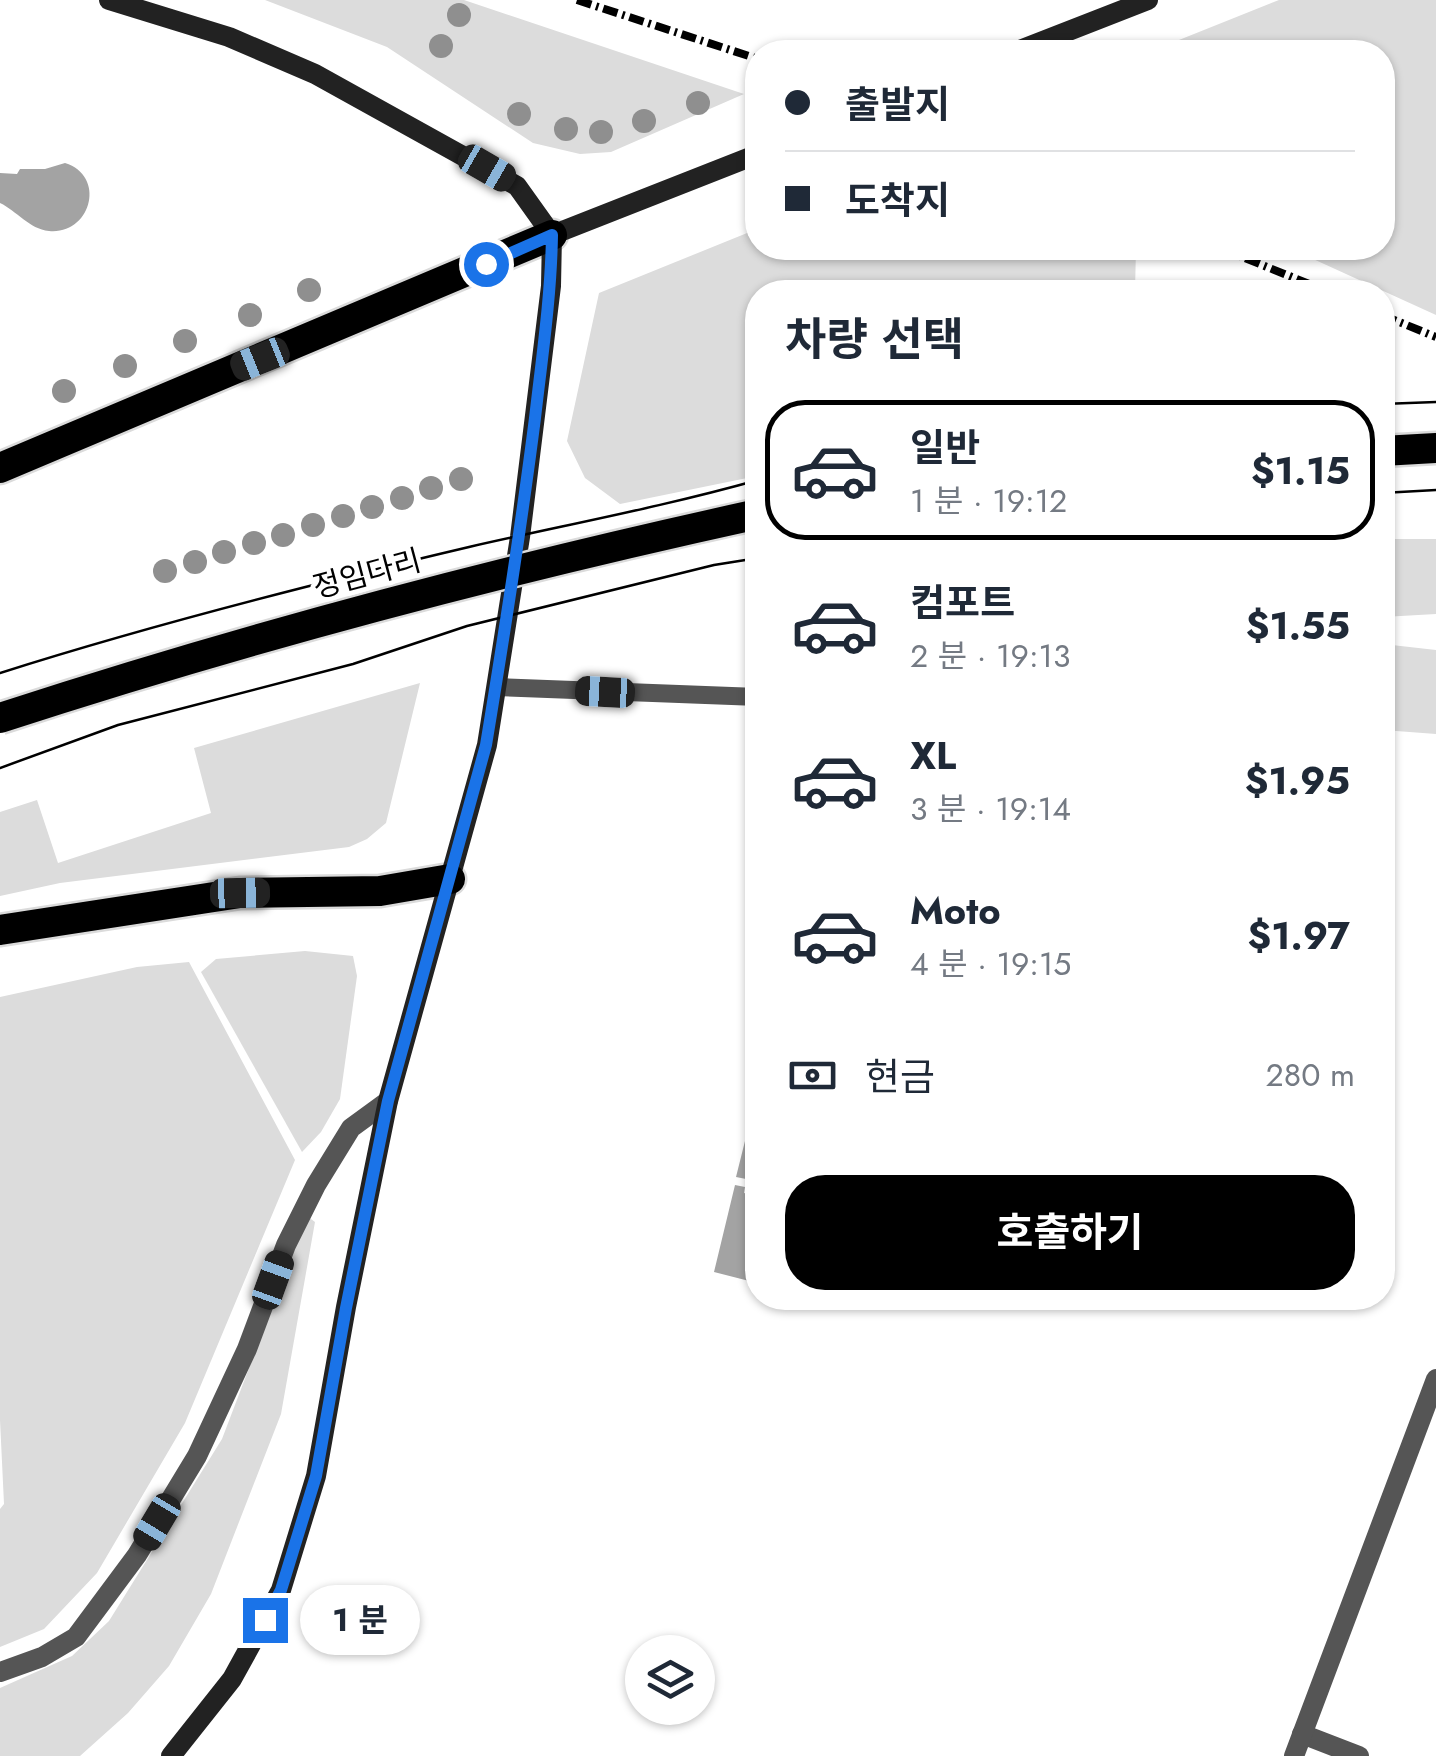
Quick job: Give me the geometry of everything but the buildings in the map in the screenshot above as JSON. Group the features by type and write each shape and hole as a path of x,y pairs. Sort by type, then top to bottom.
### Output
{"highway":[{"path":"0,468 552,235"},
{"path":"1395,450 1436,448"},
{"name":"정임다리","path":"0,718 104,684 480,580 592,550 745,517"},
{"path":"0,930 240,893 380,891 450,879"}],"street":[{"path":"110,0 230,36 315,74 517,186 552,235 549,304 520,538 486,745 388,1101 316,1476 281,1590 232,1678 171,1756"},
{"path":"1045,40 1148,0"},
{"path":"552,235 745,159"},
{"path":"0,1672 42,1657 76,1637 137,1555 197,1456 247,1349 286,1245 316,1185 351,1128 388,1101"},
{"path":"1294,1756 1436,1379"},
{"path":"1302,1734 1359,1756"}],"lane":[{"path":"496,687 745,697"}],"shaded area":[{"path":"265,0 464,0 744,94 611,152 580,154 533,143 387,47"},
{"path":"1279,0 1436,0 1436,315 1395,296 1395,280 1359,280 1315,260 1395,260 1395,40 1179,40"},
{"path":"65,163 78,170 89,191 84,215 75,224 63,230 42,230 0,203 0,173 17,174 20,169 45,169"},
{"path":"745,234 745,260 1136,260 1135,280 745,280 745,478 620,504 585,478 567,441 599,293"},
{"path":"1395,539 1436,539 1436,614 1395,616"},
{"path":"1395,645 1436,650 1436,734 1395,731"},
{"path":"420,683 386,823 367,839 349,847 60,883 0,896 0,812 37,800 58,863 211,813 194,748"},
{"path":"305,951 353,956 357,976 340,1099 321,1132 302,1152 201,972 216,959"},
{"path":"189,962 295,1160 185,1423 97,1573 44,1629 0,1647 0,1509 4,1504 0,1420 0,997 137,967"},
{"path":"745,1141 745,1179 736,1177"},
{"path":"735,1185 745,1187 745,1280 714,1272"},
{"path":"307,1216 315,1222 281,1414 211,1594 169,1666 128,1713 80,1756 0,1756 0,1688 72,1656 109,1621 222,1439"}],"tram line":[{"path":"1395,404 1436,402"},
{"path":"0,673 292,590 745,483"},
{"path":"1395,492 1436,490"},
{"path":"0,768 118,725 353,664 467,626 745,560"}],"railway":[{"path":"577,0 745,55"},
{"path":"1250,260 1299,280"},
{"path":"1395,320 1436,337"}],"route":[{"path":"265,1620 281,1590 316,1476 388,1101 486,745 496,687 520,538 551,286 552,235 486,264"}]}
